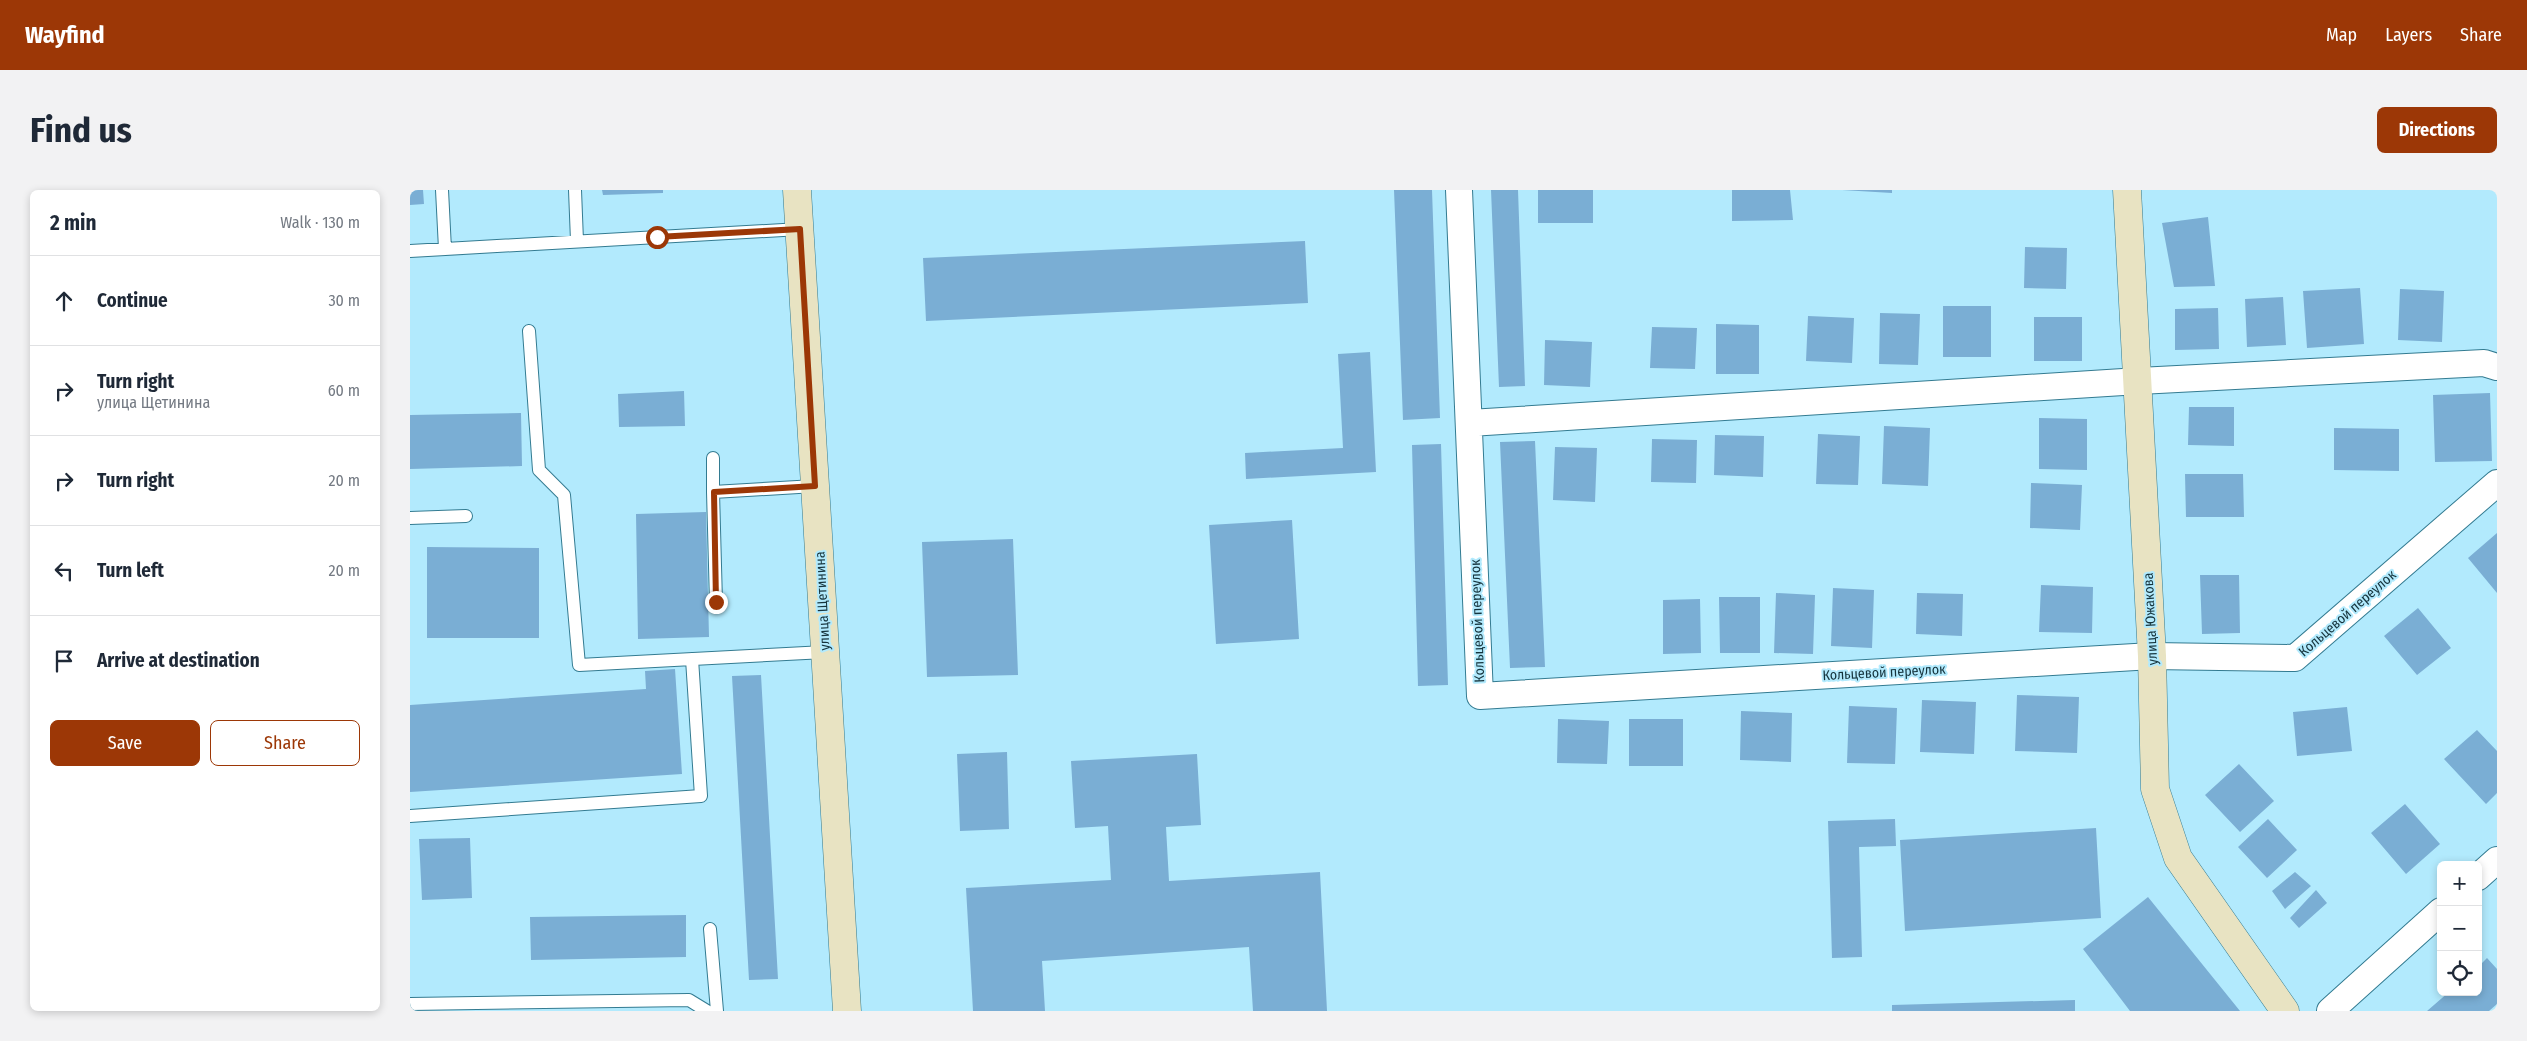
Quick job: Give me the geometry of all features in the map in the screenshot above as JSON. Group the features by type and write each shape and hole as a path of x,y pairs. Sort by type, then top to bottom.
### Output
{"street":[{"name":"улица Щетинина","path":"797,190 847,1011"},
{"name":"Кольцевой переулок","path":"1459,190 1480,696 2152,656 2295,658 2497,483"},
{"name":"улица Южакова","path":"2127,190 2139,380 2152,656 2155,789 2178,858 2285,1011"},
{"path":"1470,423 2139,380 2484,363 2497,367"},
{"path":"2482,873 2497,860"},
{"path":"2330,1011 2437,915"}],"lane":[{"path":"442,190 445,249"},
{"path":"575,190 577,241"},
{"path":"410,251 800,229"},
{"path":"529,331 539,470 564,495 579,665 825,652"},
{"path":"713,458 716,602"},
{"path":"714,492 815,486"},
{"path":"410,518 466,516"},
{"path":"410,816 701,796 692,659"},
{"path":"710,929 717,1011"},
{"path":"410,1004 689,1000 708,1011"}],"building":[{"path":"410,190 423,190 424,204 410,205"},
{"path":"602,190 663,190 663,193 603,195"},
{"path":"1394,190 1432,190 1440,418 1403,420"},
{"path":"1491,190 1518,190 1525,386 1499,387"},
{"path":"1538,190 1593,190 1593,223 1538,223"},
{"path":"1732,190 1790,190 1793,220 1732,221"},
{"path":"1842,190 1892,190 1892,193"},
{"path":"2208,217 2215,286 2174,287 2162,223"},
{"path":"1305,241 1308,303 926,321 923,258"},
{"path":"2025,247 2067,248 2066,289 2024,288"},
{"path":"2360,288 2364,344 2307,348 2303,291"},
{"path":"2400,289 2444,291 2442,342 2398,340"},
{"path":"2283,297 2286,345 2247,347 2245,299"},
{"path":"1943,306 1991,306 1991,357 1943,357"},
{"path":"2218,308 2219,349 2175,350 2175,309"},
{"path":"1880,313 1920,314 1918,365 1879,364"},
{"path":"1808,316 1854,318 1852,363 1806,361"},
{"path":"2034,317 2082,317 2082,361 2034,361"},
{"path":"1716,324 1759,325 1759,374 1716,374"},
{"path":"1652,327 1697,328 1695,369 1650,368"},
{"path":"1545,340 1592,342 1590,387 1544,385"},
{"path":"1370,352 1376,472 1246,479 1245,453 1343,448 1338,354"},
{"path":"684,391 685,426 619,427 618,394"},
{"path":"2490,393 2492,461 2435,462 2433,395"},
{"path":"2189,407 2234,407 2234,446 2188,445"},
{"path":"521,413 522,466 410,469 410,415"},
{"path":"2039,418 2087,419 2087,470 2039,469"},
{"path":"1884,426 1930,428 1928,486 1882,484"},
{"path":"2334,428 2399,429 2399,471 2334,470"},
{"path":"1818,434 1860,436 1858,485 1816,484"},
{"path":"1715,435 1764,436 1763,477 1714,475"},
{"path":"1652,439 1697,440 1696,483 1651,482"},
{"path":"1535,441 1545,667 1510,668 1500,442"},
{"path":"1441,444 1448,685 1418,686 1412,445"},
{"path":"1555,447 1597,448 1595,502 1553,500"},
{"path":"2185,474 2243,474 2244,517 2186,517"},
{"path":"2031,483 2082,485 2080,530 2030,528"},
{"path":"706,512 709,637 638,639 636,514"},
{"path":"1292,520 1299,639 1216,644 1209,525"},
{"path":"2497,533 2497,593 2468,558"},
{"path":"1013,539 1018,675 927,677 922,542"},
{"path":"427,547 539,548 539,638 427,638"},
{"path":"2200,575 2239,575 2240,633 2202,634"},
{"path":"2041,585 2093,587 2092,633 2039,632"},
{"path":"1833,588 1874,590 1872,648 1831,646"},
{"path":"1776,593 1815,595 1813,654 1774,653"},
{"path":"1917,593 1963,594 1962,636 1916,634"},
{"path":"1719,597 1760,597 1760,653 1720,653"},
{"path":"1700,599 1701,653 1663,654 1663,600"},
{"path":"2418,608 2451,648 2417,675 2384,636"},
{"path":"675,669 682,774 410,792 410,705 646,689 645,671"},
{"path":"761,675 778,979 749,980 732,676"},
{"path":"2017,695 2079,697 2077,753 2015,751"},
{"path":"1922,700 1976,702 1974,754 1920,752"},
{"path":"1849,706 1897,708 1895,764 1847,763"},
{"path":"2347,707 2352,751 2297,756 2293,712"},
{"path":"1741,711 1792,713 1791,762 1740,760"},
{"path":"1558,719 1609,721 1607,764 1557,763"},
{"path":"1629,719 1683,719 1683,766 1629,766"},
{"path":"2477,730 2497,751 2497,793 2486,804 2444,759"},
{"path":"1007,752 1009,829 960,831 957,754"},
{"path":"1197,754 1201,825 1166,827 1169,881 1320,872 1327,1011 1253,1011 1249,947 1042,961 1045,1011 973,1011 966,888 1111,880 1108,826 1075,828 1071,761"},
{"path":"2239,764 2274,801 2240,832 2205,795"},
{"path":"2405,804 2440,844 2406,874 2371,833"},
{"path":"1895,819 1896,846 1859,847 1862,957 1832,958 1828,821"},
{"path":"2268,819 2297,850 2267,878 2238,847"},
{"path":"2096,828 2101,918 1905,931 1900,840"},
{"path":"470,838 472,898 422,900 419,839"},
{"path":"2295,872 2311,886 2285,909 2272,891"},
{"path":"2316,890 2327,903 2299,928 2290,918"},
{"path":"2148,897 2240,1011 2130,1011 2083,949"},
{"path":"686,915 686,957 531,960 530,917"},
{"path":"2487,958 2497,969 2497,1004 2489,1011 2427,1011 2444,996 2482,996 2482,963"},
{"path":"2075,1000 2075,1011 1892,1011 1892,1005"}],"route":[{"path":"657,237 800,229 815,486 714,492 716,602"}]}
